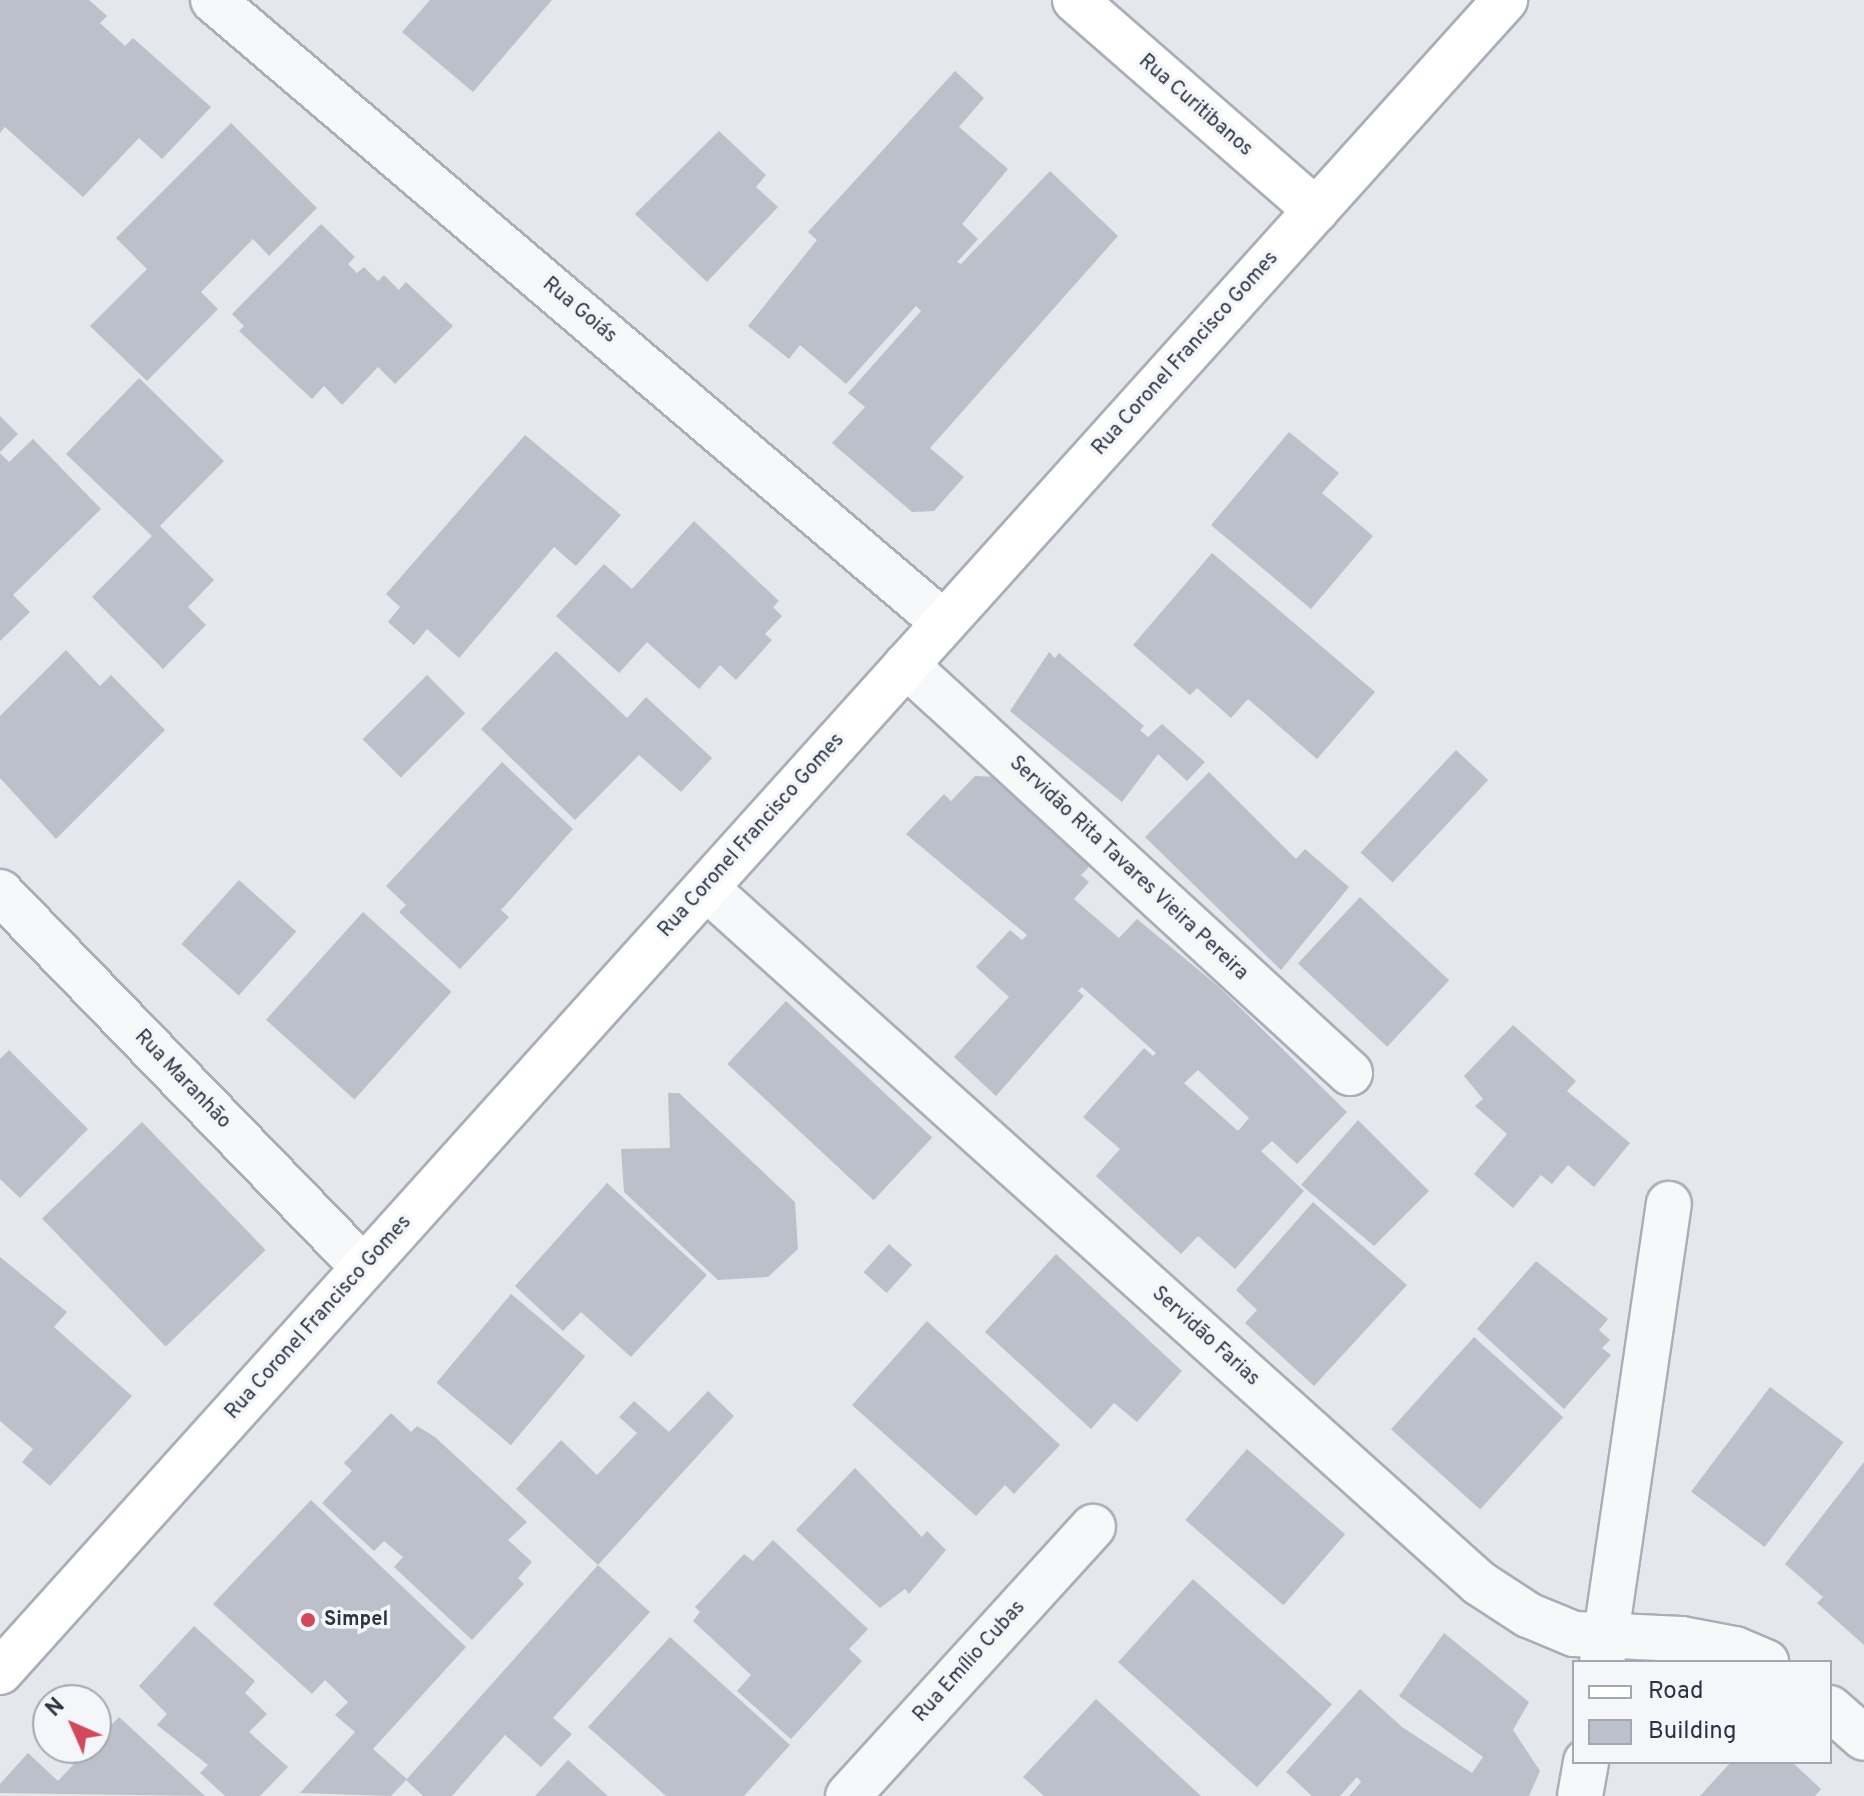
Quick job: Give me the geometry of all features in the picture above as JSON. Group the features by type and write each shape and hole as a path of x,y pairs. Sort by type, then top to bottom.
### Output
{"main road":[{"name":"Rua Curitibanos","path":"1075,0 1316,210"},
{"name":"Rua Coronel Francisco Gomes","path":"0,1672 1505,0"}],"street":[{"name":"Rua Goiás","path":"213,0 944,623"},
{"name":"Servidão Rita Tavares Vieira Pereira","path":"906,665 1350,1073"},
{"name":"Servidão Farias","path":"706,888 1479,1583 1528,1615 1604,1650 1681,1639 1735,1649 1761,1660"},
{"name":"Rua Maranhão","path":"0,892 364,1268"},
{"path":"1604,1650 1669,1204"},
{"name":"Rua Emílio Cubas","path":"866,1790 1093,1527"},
{"path":"1832,1710 1864,1738"},
{"path":"1580,1796 1586,1764"}],"building":[{"path":"0,0 89,0 107,16 100,23 125,46 133,38 211,107 162,159 139,138 83,197 5,127 0,133"},
{"path":"430,0 552,0 473,92 402,32"},
{"path":"955,71 984,98 959,127 1008,169 962,224 978,239 957,262 961,264 1050,171 1118,236 930,448 964,477 934,511 912,512 832,443 865,407 848,393 921,311 916,306 846,384 800,345 789,359 748,326 817,240 808,232"},
{"path":"231,123 317,208 269,256 253,239 201,292 218,309 147,381 90,326 147,269 116,238"},
{"path":"719,131 766,175 756,187 778,207 707,282 635,214"},
{"path":"321,224 355,257 348,264 357,273 364,267 378,281 384,275 399,290 406,282 453,326 395,384 378,367 342,405 324,386 312,399 239,331 244,326 232,314"},
{"path":"139,378 224,461 160,526 214,580 188,607 206,625 163,669 92,597 152,536 66,454"},
{"path":"0,416 18,434 0,452"},
{"path":"1289,432 1339,473 1322,493 1373,536 1311,609 1211,525"},
{"path":"525,435 621,515 576,566 554,547 459,658 427,629 414,645 388,622 400,607 386,594"},
{"path":"33,439 101,509 13,595 30,612 0,641 0,453 9,462"},
{"path":"694,521 779,601 773,607 782,616 765,634 772,640 736,680 720,665 699,689 647,642 619,673 556,616 604,564 632,589"},
{"path":"1212,553 1375,692 1317,759 1248,699 1231,718 1197,688 1190,695 1133,645"},
{"path":"66,650 100,686 111,675 165,730 56,839 0,778 0,716"},
{"path":"556,651 627,718 646,697 712,758 681,792 639,755 575,820 481,729"},
{"path":"1049,652 1055,658 1059,653 1144,726 1140,730 1148,737 1162,724 1205,762 1187,781 1158,754 1122,802 1010,711"},
{"path":"427,675 465,713 401,778 363,739"},
{"path":"1456,750 1488,780 1393,882 1361,852"},
{"path":"502,762 573,829 501,910 509,917 460,969 399,912 406,905 386,886"},
{"path":"1209,772 1296,859 1305,849 1349,887 1281,970 1145,837"},
{"path":"975,776 999,777 1091,865 1081,875 1089,882 1074,899 1119,938 1137,919 1218,986 1347,1112 1297,1164 1272,1141 1261,1151 1304,1191 1235,1269 1198,1236 1181,1254 1096,1176 1120,1149 1083,1117 1144,1048 1153,1056 1156,1053 1082,987 1078,991 1084,996 996,1096 954,1057 1009,997 976,967 1010,930 1022,940 1027,935 906,834 944,794 951,801","holes":["1198,1070 1249,1118 1238,1131 1184,1083"]},
{"path":"239,880 296,932 239,995 181,944"},
{"path":"1360,897 1449,980 1387,1047 1298,964"},
{"path":"363,912 451,992 354,1099 266,1020"},
{"path":"786,1001 932,1137 874,1200 727,1064"},
{"path":"1513,1025 1576,1081 1567,1091 1630,1143 1594,1187 1568,1165 1552,1184 1541,1175 1513,1208 1474,1174 1507,1134 1475,1106 1483,1099 1464,1076"},
{"path":"9,1050 88,1129 20,1198 0,1179 0,1059"},
{"path":"668,1093 679,1093 795,1202 798,1249 768,1277 718,1280 624,1192 621,1149 670,1148"},
{"path":"1358,1120 1429,1191 1374,1246 1301,1185"},
{"path":"142,1122 266,1250 166,1347 42,1219"},
{"path":"607,1183 707,1275 631,1357 581,1312 563,1331 515,1286"},
{"path":"1313,1202 1407,1285 1314,1386 1245,1323 1257,1310 1236,1290"},
{"path":"889,1244 912,1265 887,1293 864,1272"},
{"path":"1056,1254 1182,1371 1137,1422 1114,1403 1091,1429 985,1332"},
{"path":"0,1257 67,1312 54,1327 132,1396 50,1486 22,1462 33,1449 0,1421"},
{"path":"1536,1261 1608,1319 1599,1330 1610,1340 1602,1348 1611,1355 1564,1409 1477,1329"},
{"path":"511,1294 585,1356 511,1445 436,1383"},
{"path":"927,1321 1060,1445 1014,1494 1005,1485 976,1516 852,1405"},
{"path":"1474,1337 1563,1417 1480,1509 1391,1429"},
{"path":"1770,1387 1843,1442 1765,1547 1691,1492"},
{"path":"708,1391 734,1416 598,1565 516,1489 561,1440 597,1475 637,1433 619,1417 634,1401 669,1432"},
{"path":"391,1413 411,1432 417,1426 435,1437 527,1522 508,1540 532,1562 518,1578 524,1584 472,1640 394,1567 403,1557 384,1541 374,1551 322,1503 352,1471 344,1463"},
{"path":"1247,1449 1345,1534 1283,1605 1185,1520"},
{"path":"1864,1462 1864,1645 1817,1603 1823,1597 1785,1564"},
{"path":"855,1468 922,1537 927,1531 946,1550 909,1594 905,1589 880,1608 796,1530"},
{"path":"311,1500 466,1647 373,1749 407,1779 391,1796 300,1793 355,1732 335,1715 348,1702 325,1680 312,1694 213,1604"},
{"path":"773,1540 868,1629 849,1649 862,1661 791,1739 737,1691 751,1675 693,1621 700,1612 695,1607 744,1554 753,1561"},
{"path":"598,1565 650,1612 553,1718 572,1734 541,1767 505,1735 452,1796 423,1796 406,1780"},
{"path":"1193,1579 1332,1704 1257,1787 1118,1662"},
{"path":"194,1626 255,1681 245,1693 267,1714 249,1732 288,1767 260,1796 225,1796 200,1773 208,1765 157,1725 167,1714 139,1686"},
{"path":"1444,1633 1529,1702 1513,1730 1540,1771 1529,1796 1349,1796 1361,1782 1357,1777 1340,1796 1312,1796 1286,1772 1360,1689 1402,1727 1472,1773 1483,1757 1399,1696"},
{"path":"670,1637 790,1745 744,1796 666,1796 588,1727"},
{"path":"1096,1699 1201,1796 1044,1796 1023,1777"},
{"path":"119,1717 205,1796 0,1793 0,1784 28,1753 32,1757 32,1764 40,1764 58,1781 74,1764 112,1764 112,1724"},
{"path":"568,1760 608,1796 535,1796"},
{"path":"1729,1764 1794,1764 1821,1789 1815,1796 1700,1796"}],"place":[{"name":"Simpel","path":"308,1620"}]}
